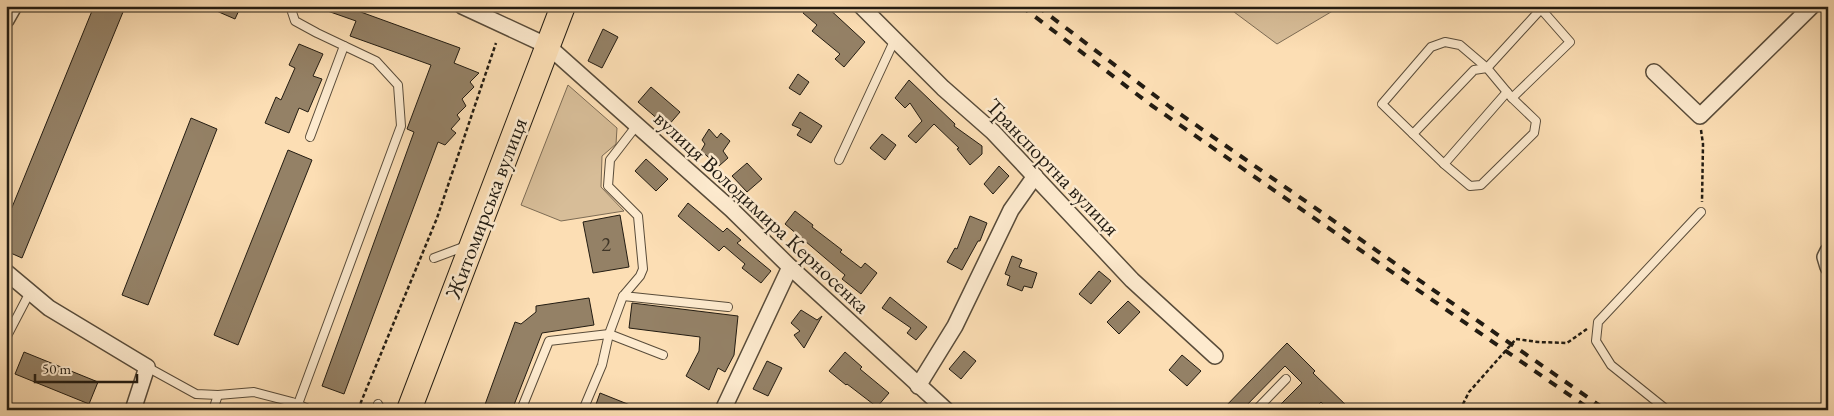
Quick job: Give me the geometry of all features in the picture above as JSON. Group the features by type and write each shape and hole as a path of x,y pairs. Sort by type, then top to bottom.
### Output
{"main road":[{"name":"Житомирська вулиця","path":"409,410 563,6"}],"street":[{"path":"6,20 14,6"},
{"name":"вулиця Володимира Керносенка","path":"462,6 548,46 732,210 790,267 946,410"},
{"name":"Транспортна вулиця","path":"862,6 943,88 993,132 1132,280 1214,356"},
{"path":"1654,72 1700,116 1812,6"},
{"path":"918,386 955,326 1011,210 1035,176"},
{"path":"1828,251 1825,257 1828,267"},
{"path":"723,410 790,267"},
{"path":"6,272 49,308 147,367 133,410"}],"lane":[{"path":"292,6 291,9 295,20 317,33 376,60 398,85 401,126 298,404"},
{"path":"1413,134 1474,70 1487,68 1542,8 1570,42 1509,95 1444,164"},
{"path":"839,160 895,39"},
{"path":"1445,42 1460,46 1487,68 1509,95 1536,121 1534,133 1501,166 1481,185 1470,186 1444,164 1382,104 1431,47 1445,42"},
{"path":"310,138 344,46"},
{"path":"583,410 602,365 609,334 624,296 644,269 638,216 608,186 610,160 637,125"},
{"path":"1667,410 1611,365 1596,341 1598,322 1702,212"},
{"path":"434,258 472,244"},
{"path":"6,338 30,292"},
{"path":"624,296 728,306"},
{"path":"522,410 549,341 609,334 664,354"},
{"path":"147,367 196,394 218,395 254,392 298,404 310,410"},
{"path":"1256,410 1286,379"},
{"path":"214,410 218,395"}],"path":[{"path":"359,410 437,218 496,43"},
{"path":"1700,116 1703,144 1702,212"},
{"path":"1460,410 1470,392 1516,339 1567,343 1598,322"}],"shaded area":[{"path":"1226,6 1341,6 1277,44"},
{"path":"568,85 617,128 616,144 602,156 601,187 624,211 561,221 521,205"}],"building":[{"path":"94,6 109,6 123,12 22,258 6,251 6,222"},
{"path":"205,6 241,6 235,19"},
{"path":"319,6 360,6 358,11 460,48 454,63 479,73 470,82 474,87 462,99 466,106 457,115 460,119 451,129 456,133 445,145 438,142 344,394 322,386 414,132 407,129 431,65 350,36 356,21 319,8"},
{"path":"808,6 826,6 865,42 844,67 835,59 840,54 812,31 817,25 803,13"},
{"path":"603,29 618,37 602,68 588,61"},
{"path":"299,44 323,54 313,76 322,79 308,112 299,108 289,133 265,123 276,97 281,100 295,68 289,65"},
{"path":"798,74 809,82 800,95 789,88"},
{"path":"909,80 955,124 954,126 982,146 982,154 970,165 957,149 959,148 934,124 916,143 908,136 922,121 910,103 905,108 895,98"},
{"path":"651,87 680,112 667,127 638,102"},
{"path":"800,112 822,126 811,143 797,135 801,129 792,125"},
{"path":"191,118 217,129 148,305 122,295"},
{"path":"709,129 717,138 721,133 730,141 723,151 728,158 719,166 701,151 705,144 702,140"},
{"path":"882,134 896,145 885,160 870,148"},
{"path":"288,150 312,160 238,345 214,335"},
{"path":"646,159 668,179 656,191 635,171"},
{"path":"747,163 762,179 747,192 732,176"},
{"path":"999,166 1009,176 993,194 984,184"},
{"path":"688,203 723,232 727,228 741,240 737,243 771,271 761,283 742,268 745,264 724,246 719,251 678,216"},
{"path":"795,211 842,250 840,252 861,268 865,263 877,273 861,294 842,279 845,275 785,224"},
{"path":"620,215 629,267 593,273 583,222"},
{"path":"970,216 987,223 980,241 978,241 962,270 947,262 955,248 957,249"},
{"path":"1012,256 1022,260 1019,267 1037,273 1032,288 1024,286 1022,291 1007,285 1010,276 1005,274"},
{"path":"1099,271 1111,281 1091,304 1079,294"},
{"path":"890,297 927,327 916,340 907,333 911,328 882,308"},
{"path":"589,298 594,325 542,333 512,410 483,410 515,322 521,324 536,312 536,306"},
{"path":"1128,301 1140,312 1119,334 1107,322"},
{"path":"632,303 738,316 734,355 725,372 718,368 709,390 686,376 699,351 700,337 629,328"},
{"path":"801,310 817,320 822,316 804,348 794,335 800,331 791,323"},
{"path":"1287,343 1315,371 1313,373 1351,410 1329,410 1321,402 1313,410 1275,410 1302,383 1285,366 1242,410 1222,410"},
{"path":"964,351 976,361 961,379 949,369"},
{"path":"24,352 98,382 89,404 15,374"},
{"path":"845,352 862,367 860,369 889,393 877,407 829,371"},
{"path":"1182,355 1201,371 1187,386 1169,370"},
{"path":"767,361 782,368 768,396 753,389"},
{"path":"600,393 640,409 594,410"}],"railway":[{"path":"1021,6 1151,105 1591,410"},
{"path":"1037,6 1170,107 1606,410"}]}
